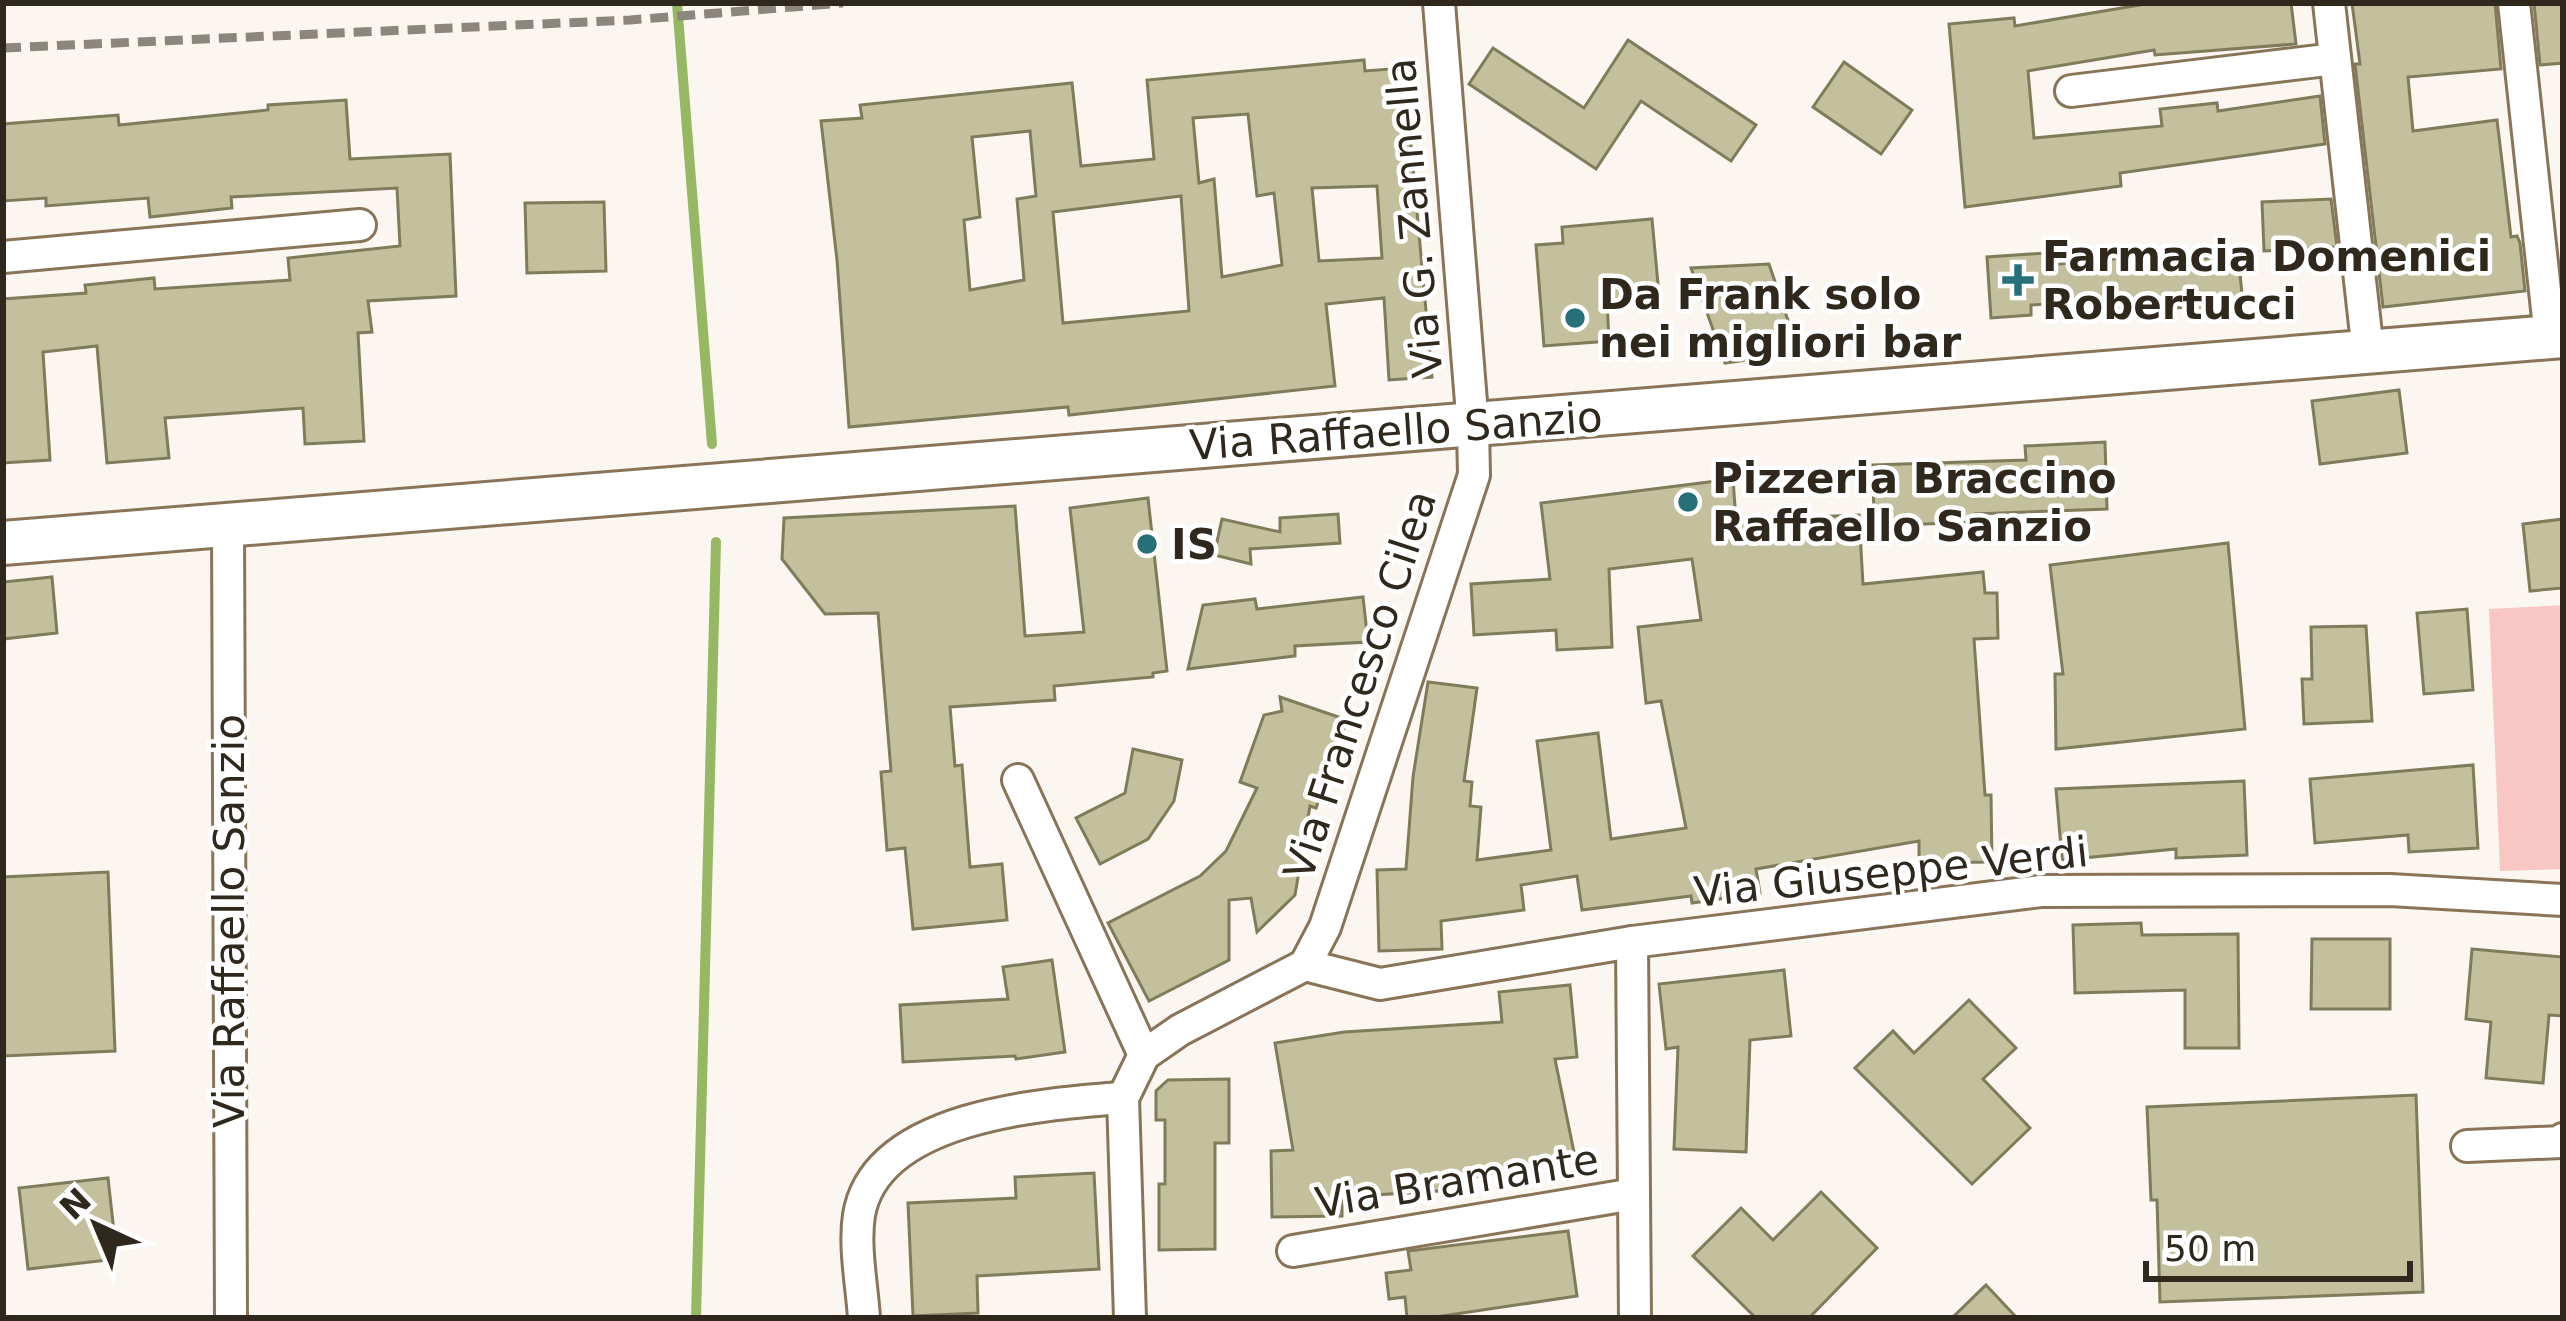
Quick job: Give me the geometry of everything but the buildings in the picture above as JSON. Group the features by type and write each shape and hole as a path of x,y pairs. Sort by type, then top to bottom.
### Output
{"main road":[{"name":"Via Raffaello Sanzio","path":"3,543 2557,337"}],"street":[{"name":"Via G. Zannella","path":"1438,3 1473,427"},
{"path":"2329,3 2368,352"},
{"path":"2514,3 2557,337"},
{"path":"2071,91 2335,58"},
{"path":"3,257 360,225"},
{"name":"Via Francesco Cilea","path":"1306,965 1324,927 1474,475 1473,427"},
{"name":"Via Raffaello Sanzio","path":"228,524 231,1318"},
{"path":"1018,780 1144,1055"},
{"name":"Via Giuseppe Verdi","path":"1306,965 1380,984 1633,943 2041,891 2390,890 2563,900"},
{"name":"Via Bramante","path":"1633,943 1635,1318"},
{"path":"1130,1318 1123,1098 1144,1055 1180,1030 1306,965"},
{"path":"864,1318 860,1214 877,1174 920,1137 1038,1105 1123,1098"},
{"path":"2467,1146 2563,1139"},
{"name":"Via Bramante","path":"1293,1250 1634,1194"}],"shaded area":[{"path":"2563,605 2563,869 2500,871 2489,609"}],"waterway":[{"path":"677,3 712,444"},
{"path":"696,1318 716,542"}],"railway":[{"path":"3,48 630,20 843,3"}],"place":[{"name":"Farmacia Domenici Robertucci","path":"2018,280"},
{"name":"Da Frank solo nei migliori bar","path":"1575,318"},
{"name":"Pizzeria Braccino Raffaello Sanzio","path":"1688,502"},
{"name":"IS","path":"1147,544"}]}
